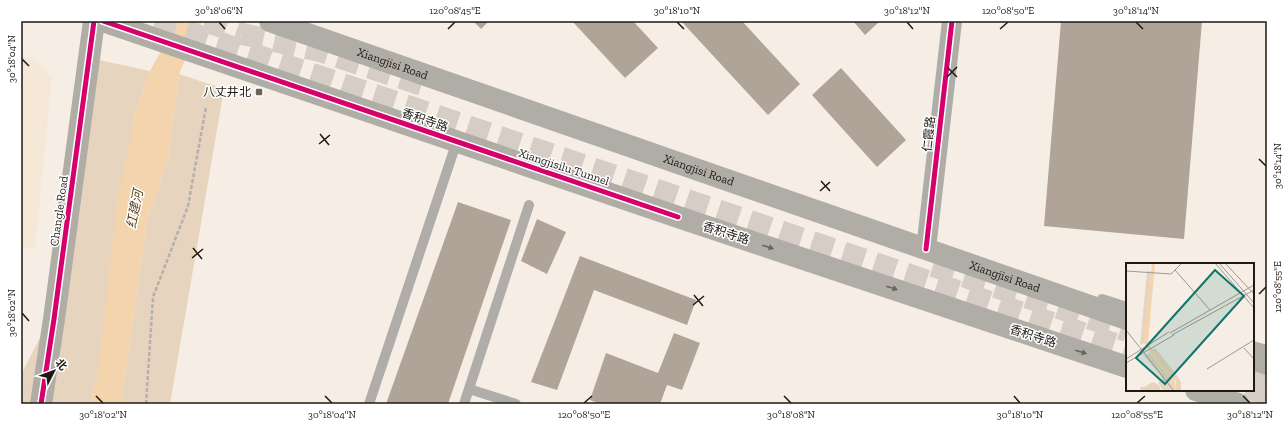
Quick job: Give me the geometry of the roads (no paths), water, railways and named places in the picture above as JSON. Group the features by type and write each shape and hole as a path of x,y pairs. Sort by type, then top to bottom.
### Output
{"main road":[{"name":"Changle Road","path":"41,404 54,319 94,21"},
{"name":"香积寺路","path":"103,21 451,135"},
{"name":"Xiangjisi Road","path":"270,21 676,162 927,244 1126,319"},
{"path":"457,97 638,159 676,162"},
{"name":"Xiangjisilu Tunnel","path":"451,135 624,187 678,217"},
{"name":"香积寺路","path":"678,217 1126,367"},
{"path":"1254,359 1267,364"},
{"path":"1199,391 1238,404"}],"street":[{"name":"仁霞路","path":"927,244 952,21"}],"lane":[{"path":"298,21 927,244 958,250"},
{"path":"369,404 451,135"},
{"path":"464,404 529,205"},
{"path":"1093,296 1126,307"},
{"path":"1254,346 1267,350"},
{"path":"469,389 516,404"}],"water":[{"name":"红建河","path":"177,21 202,21 179,74 168,159 147,220 121,404 90,404 98,373 117,203 135,114 150,71"}],"tunnel":[{"path":"155,21 1126,348"},
{"path":"205,21 242,34"},
{"path":"242,34 320,51 422,85"},
{"path":"933,266 1126,331"},
{"path":"1254,376 1267,381"},
{"path":"1249,391 1267,398"}],"place":[{"name":"八丈井北","path":"259,92"}]}
